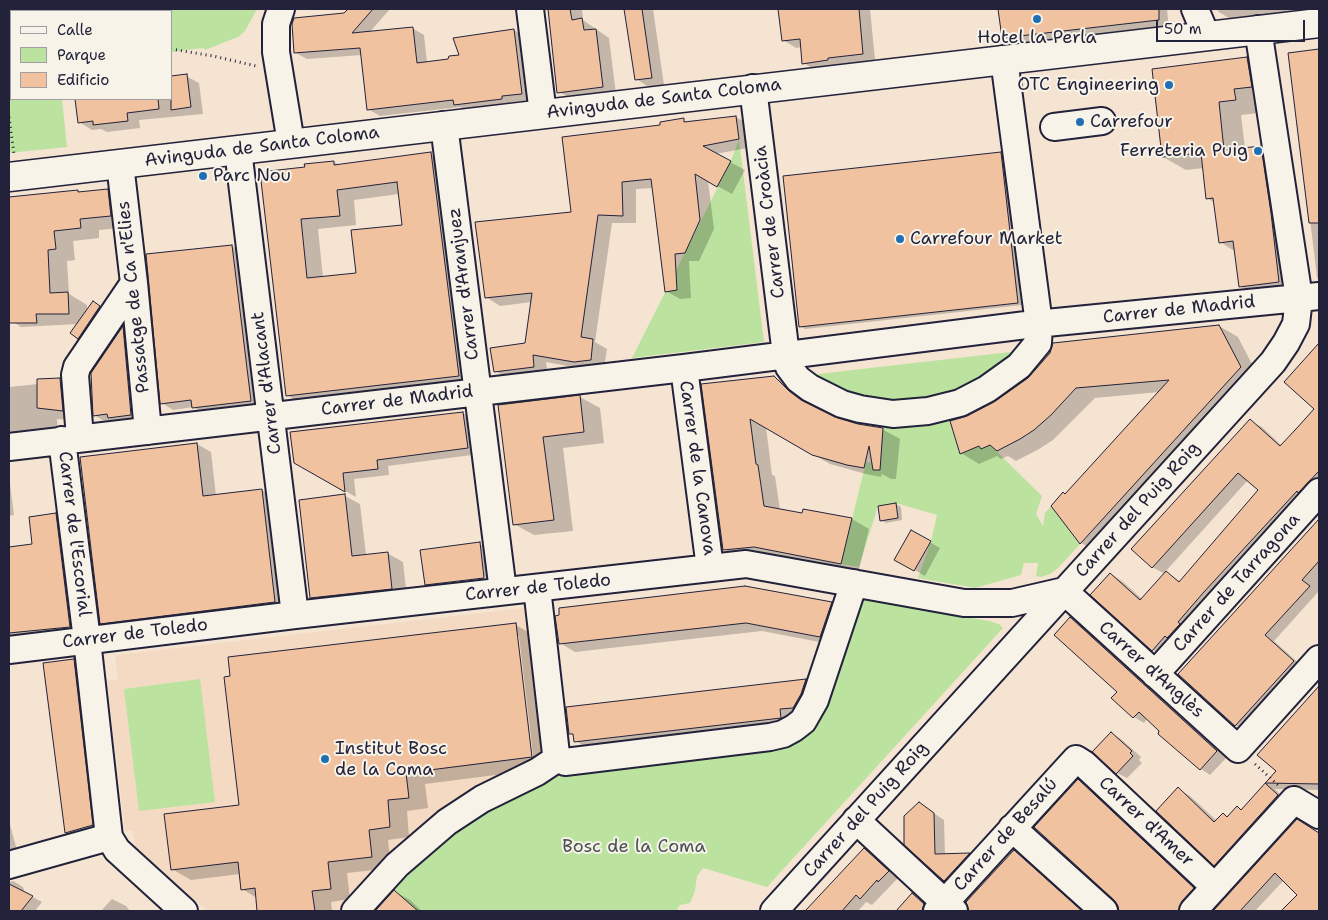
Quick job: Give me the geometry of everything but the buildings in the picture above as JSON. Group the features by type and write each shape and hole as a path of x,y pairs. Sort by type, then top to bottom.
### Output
{"main road":[{"name":"Avinguda de Santa Coloma","path":"13,177 754,88 1319,23"}],"street":[{"path":"281,9 276,24 276,44 291,144"},
{"path":"530,9 543,114"},
{"path":"1195,9 1206,35"},
{"name":"Carrer del Puig Roig","path":"774,911 1273,362 1296,324 1309,297 1258,29"},
{"path":"786,355 789,367 810,388 842,404 892,414 942,409 973,398 1019,366 1038,343 1039,324 1004,59"},
{"name":"Carrer de Croàcia","path":"754,88 786,355"},
{"path":"1054,128 1102,121"},
{"name":"Carrer d'Aranjuez","path":"444,125 504,591"},
{"name":"Carrer d'Alacant","path":"238,150 295,615"},
{"name":"Passatge de Ca n'Elies","path":"120,164 148,431"},
{"name":"Carrer de l'Escorial","path":"109,837 88,640 71,439 77,367 134,284"},
{"name":"Carrer de Madrid","path":"9,447 684,368 1026,325 1309,297"},
{"name":"Carrer de la Canova","path":"684,368 710,568"},
{"name":"Carrer de Tarragona","path":"1155,674 1319,492"},
{"name":"Carrer de Toledo","path":"9,650 295,615 746,564 964,603 1012,603 1064,591"},
{"path":"355,911 396,866 447,822 482,799 562,760 770,737 783,734 794,728 803,721 815,700 854,584"},
{"path":"536,588 556,754 562,760"},
{"name":"Carrer d'Anglès","path":"1064,591 1238,748"},
{"path":"1238,748 1319,659"},
{"name":"Carrer de Besalú","path":"945,908 1012,828 1076,759"},
{"name":"Carrer d'Amer","path":"1076,759 1084,764 1215,887"},
{"path":"1194,911 1215,887 1307,800 1319,814"},
{"path":"856,820 945,908"},
{"path":"1012,828 1104,911"},
{"path":"9,865 109,837 118,850 184,911"}],"path":[{"path":"172,49 212,56 280,72"},
{"path":"9,118 13,177"},
{"path":"1238,748 1307,800"}],"shaded area":[{"name":"Institut Bosc de la Coma","path":"524,608 542,756 485,783 386,858 338,911 207,911 135,846 133,830 125,831 107,681 118,679 115,655"}],"green space":[{"path":"9,9 257,9 245,31 238,37 205,50 203,48 172,52 172,10 10,10 10,100 62,100 67,147 9,153"},
{"path":"739,139 764,342 632,358 731,161"},
{"path":"1010,352 1016,358 968,392 885,407 815,382 818,374"},
{"path":"949,419 960,454 979,446 981,449 990,445 1042,496 1036,514 1043,526 1045,513 1051,506 1080,544 1050,574 1041,577 1036,576 1038,563 1024,563 1021,575 975,588 918,578 931,541 937,515 896,503 878,506 859,567 841,564 866,462 876,463 880,461 883,424 909,427"},
{"name":"Bosc de la Coma","path":"859,599 989,621 999,624 1003,628 767,887 703,868 697,876 695,891 690,903 680,905 676,911 418,911 386,882 430,841 545,773 780,745"},
{"path":"200,679 215,802 139,811 124,689"}],"place":[{"name":"Hotel la Perla","path":"1037,19"},
{"name":"OTC Engineering","path":"1169,85"},
{"name":"Carrefour","path":"1080,122"},
{"name":"Ferreteria Puig","path":"1258,151"},
{"name":"Parc Nou","path":"203,176"},
{"name":"Carrefour Market","path":"900,239"},
{"name":"Institut Bosc de la Coma","path":"325,759"}]}
